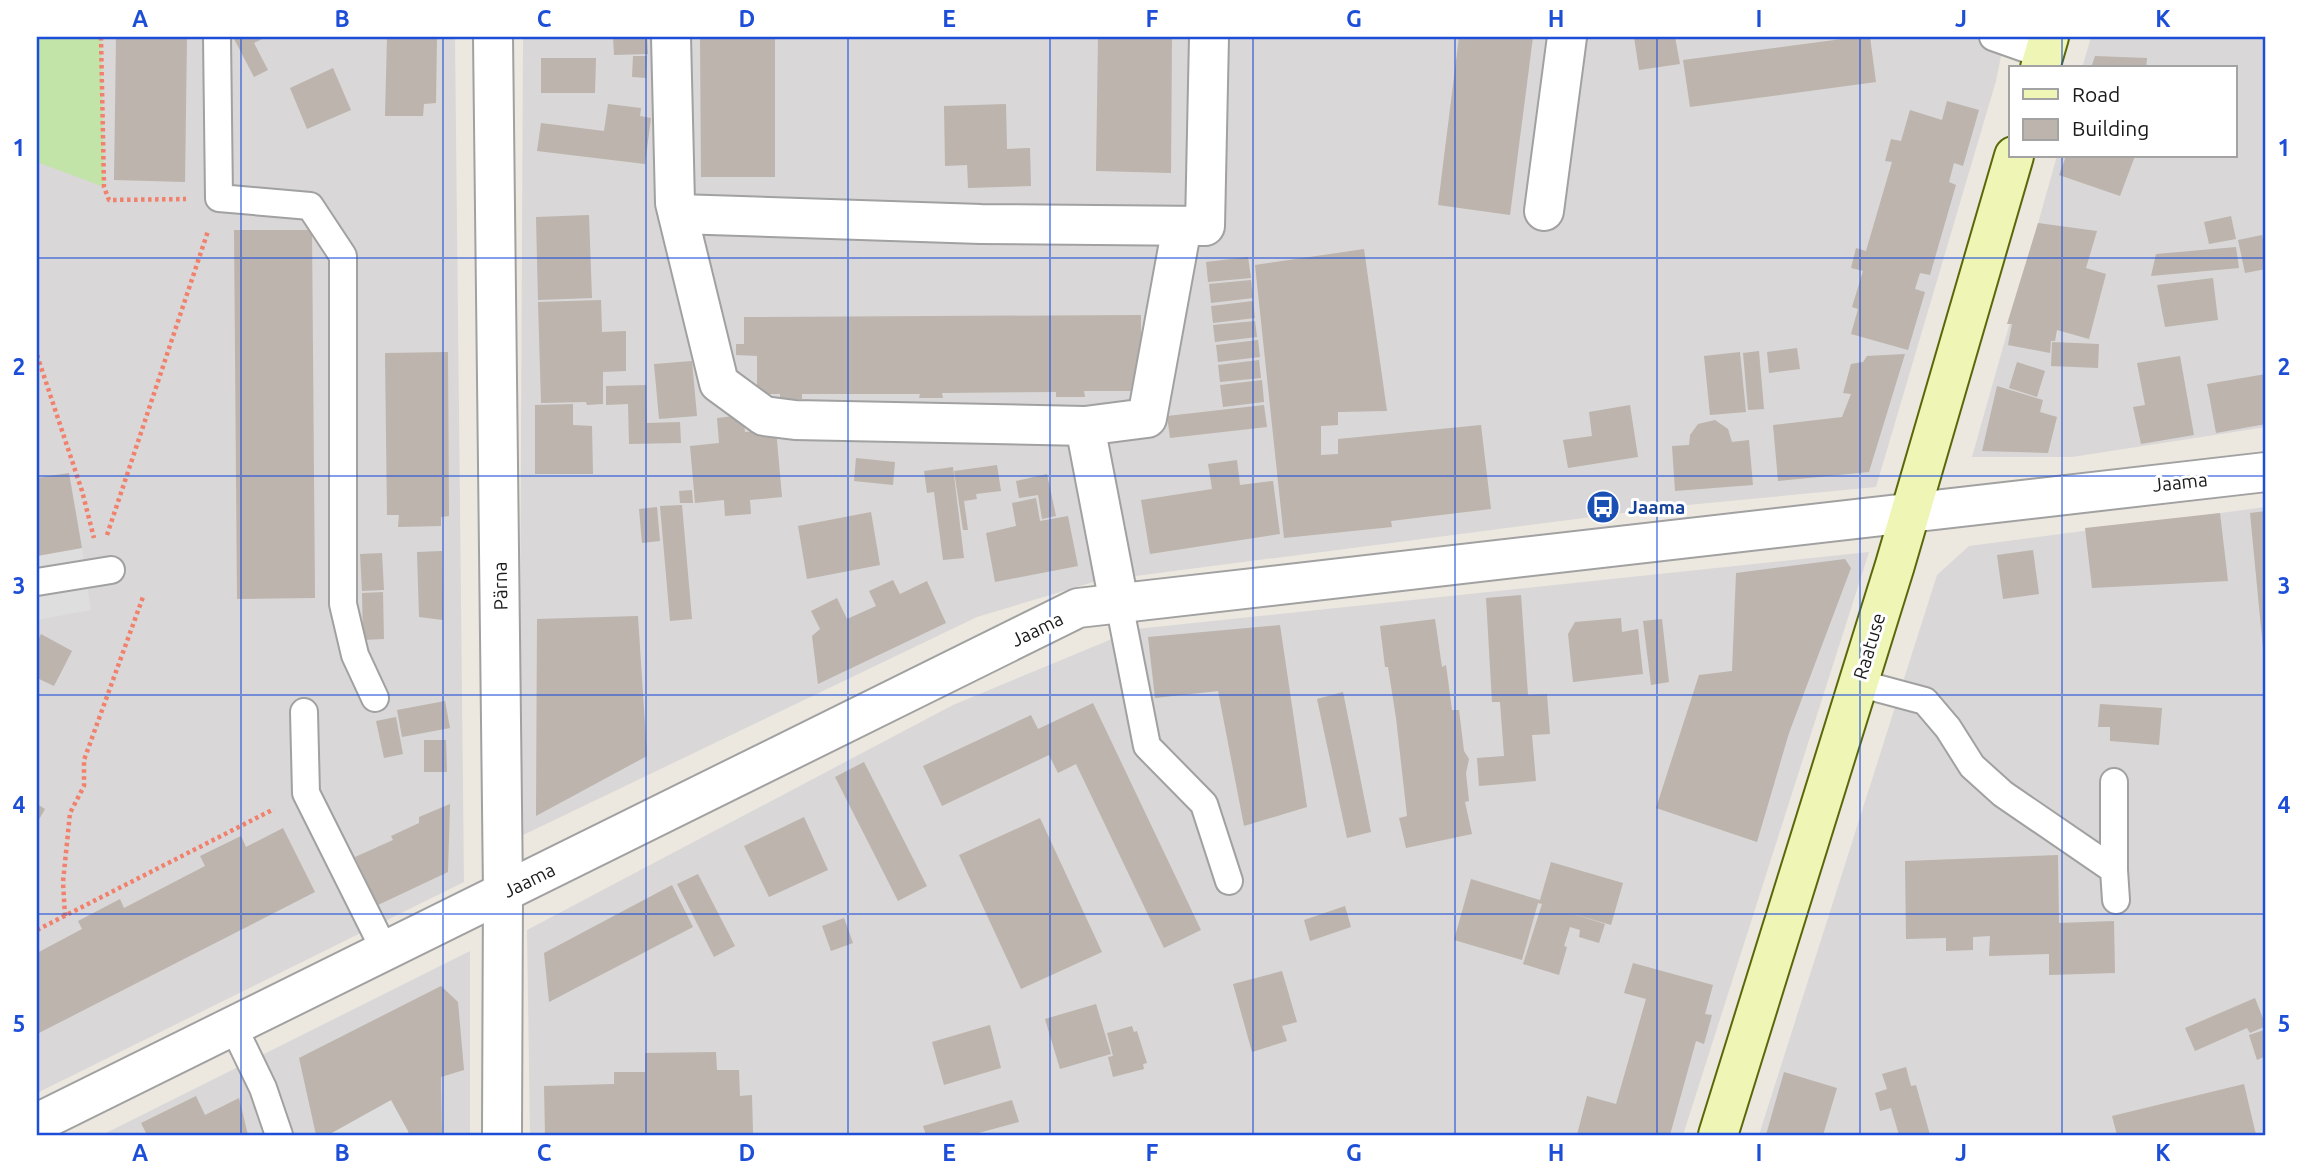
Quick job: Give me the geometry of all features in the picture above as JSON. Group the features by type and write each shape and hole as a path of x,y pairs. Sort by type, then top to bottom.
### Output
{"main road":[{"name":"Raatuse","path":"1718,1135 1910,513 2013,158"}],"street":[{"name":"Pärna","path":"493,37 503,892 502,1135"},
{"path":"671,37 677,214 719,383 764,416 795,420 1085,426 1147,418 1182,226"},
{"path":"677,214 981,225 1205,226 1209,37"},
{"path":"1544,211 1567,37"},
{"path":"1085,426 1119,603"},
{"name":"Jaama","path":"37,1123 1078,608 2266,472"}],"lane":[{"path":"217,37 219,198 310,206 342,256 343,604 355,655 375,698"},
{"path":"1993,37 2045,53"},
{"path":"37,582 107,558"},
{"path":"1119,603 1147,746 1204,804 1229,881"},
{"path":"1858,683 1925,701 1948,728 1972,766 1993,786 2114,870"},
{"path":"304,712 306,793 385,951"},
{"path":"2114,782 2116,900"},
{"path":"233,1026 263,1088 279,1135"}],"path":[{"path":"101,37 104,187 109,200 219,198 107,558"},
{"path":"37,355 82,491 96,548"},
{"path":"65,916 63,882 70,813 84,786 84,760 143,597"},
{"path":"37,930 306,793"}],"shaded area":[{"path":"37,37 455,37 464,882 37,1093"},
{"path":"523,37 2005,37 1996,81 1876,487 1677,506 1097,581 977,617 519,837"},
{"path":"2091,37 2266,37 2266,427 2072,457 1972,457 2056,158 2236,158 2236,66 2083,66"},
{"path":"2266,507 2266,1135 1759,1135 1937,575 1969,546"},
{"path":"82,548 91,610 37,620 37,556"},
{"path":"1869,552 1683,1135 530,1135 527,930 953,705 1136,629"},
{"path":"470,951 470,1135 102,1135"},
{"path":"391,1100 409,1135 328,1135"}],"green space":[{"path":"37,37 101,37 104,187 37,162"}],"building":[{"path":"116,37 187,37 185,182 114,180"},
{"path":"233,37 266,37 254,43 268,70 254,77"},
{"path":"387,37 437,37 436,103 424,104 423,116 385,116"},
{"path":"613,37 647,37 648,54 614,55"},
{"path":"700,37 775,37 775,177 701,177"},
{"path":"1098,37 1172,37 1171,173 1096,171"},
{"path":"1459,37 1533,37 1510,215 1438,205"},
{"path":"1634,37 1675,37 1680,64 1639,70"},
{"path":"1870,37 1876,82 1690,107 1683,60"},
{"path":"633,56 647,56 646,78 632,77"},
{"path":"2095,56 2147,58 2146,66 2092,66"},
{"path":"541,58 596,58 595,93 541,93"},
{"path":"333,68 351,110 307,129 290,88"},
{"path":"1947,101 1979,110 1963,166 1954,163 1949,182 1956,185 1930,275 1920,273 1915,289 1925,292 1908,350 1851,334 1858,309 1852,307 1863,271 1851,268 1856,248 1866,251 1892,162 1885,161 1891,139 1901,141 1910,110 1942,120"},
{"path":"608,104 641,108 640,116 651,118 645,164 537,151 541,123 604,131"},
{"path":"1006,104 1007,149 1030,148 1031,186 968,188 967,165 945,166 944,106"},
{"path":"2065,158 2134,158 2120,196 2059,175"},
{"path":"589,215 592,298 538,300 536,217"},
{"path":"2231,216 2236,239 2209,244 2204,222"},
{"path":"2038,223 2097,231 2086,268 2106,274 2089,339 2057,330 2055,341 2051,341 2050,353 2008,345 2012,324 2007,324"},
{"path":"234,230 312,230 315,598 237,599"},
{"path":"2262,235 2266,269 2245,273 2238,240"},
{"path":"2236,247 2239,268 2151,276 2156,254"},
{"path":"1364,249 1387,411 1338,412 1338,425 1321,426 1321,455 1338,454 1338,439 1481,425 1491,509 1391,521 1392,527 1284,538 1255,265"},
{"path":"1248,257 1251,278 1208,282 1206,262"},
{"path":"2213,278 2218,320 2165,327 2157,285"},
{"path":"1251,280 1253,298 1211,303 1209,284"},
{"path":"601,300 602,332 626,331 626,371 603,372 603,404 541,403 538,302"},
{"path":"1253,301 1255,318 1213,323 1211,306"},
{"path":"1141,315 1141,391 1084,391 1085,397 1056,397 1056,392 942,393 943,398 919,398 920,394 802,394 802,399 780,399 780,394 757,394 757,356 736,355 736,344 744,344 744,317"},
{"path":"1255,321 1257,337 1215,342 1213,325"},
{"path":"1258,340 1260,357 1218,362 1216,345"},
{"path":"2052,342 2099,344 2098,368 2051,366"},
{"path":"1797,348 1800,369 1769,373 1767,352"},
{"path":"1759,351 1764,409 1748,410 1743,353"},
{"path":"448,352 449,516 441,517 441,526 398,527 399,515 387,515 385,353"},
{"path":"1740,352 1746,412 1710,415 1704,356"},
{"path":"1905,354 1869,472 1778,481 1773,425 1842,417 1851,394 1843,393 1851,364 1863,362 1867,356"},
{"path":"2180,356 2194,435 2141,444 2133,407 2145,405 2137,363"},
{"path":"1259,360 1261,378 1220,382 1218,365"},
{"path":"692,361 697,416 659,419 654,364"},
{"path":"2017,362 2045,371 2037,397 2009,388"},
{"path":"2266,374 2266,424 2216,433 2207,384"},
{"path":"1262,380 1264,402 1223,407 1220,385"},
{"path":"646,385 647,423 680,422 681,443 629,444 628,404 606,405 606,386"},
{"path":"1997,386 2043,400 2040,412 2057,417 2048,453 1982,451"},
{"path":"573,404 573,425 592,426 593,474 535,474 535,405"},
{"path":"1264,405 1267,427 1170,438 1167,416"},
{"path":"1630,405 1638,457 1568,468 1563,440 1592,436 1589,412"},
{"path":"743,415 745,432 776,429 782,497 750,500 751,514 725,516 724,500 695,503 690,446 719,443 717,418"},
{"path":"1715,420 1728,429 1732,442 1749,440 1753,485 1675,491 1672,446 1689,445 1690,435 1698,424"},
{"path":"856,458 895,462 893,485 854,481"},
{"path":"1237,460 1240,485 1273,481 1280,534 1150,554 1141,500 1212,489 1208,464"},
{"path":"997,465 1001,491 976,494 977,499 964,501 968,530 963,530 954,471"},
{"path":"953,467 964,558 943,560 934,492 927,493 924,471"},
{"path":"69,473 82,548 37,556 37,478"},
{"path":"1047,474 1056,516 1042,519 1038,495 1019,498 1016,481"},
{"path":"692,490 693,503 680,503 679,491"},
{"path":"1036,498 1040,521 1068,516 1078,566 995,582 986,533 1016,526 1012,503"},
{"path":"682,505 692,619 670,621 660,506"},
{"path":"657,507 660,541 642,543 639,509"},
{"path":"2266,511 2266,659 2264,659 2250,513"},
{"path":"871,512 880,565 807,579 798,526"},
{"path":"2220,513 2228,581 2092,588 2085,528"},
{"path":"2033,550 2039,594 2003,599 1997,555"},
{"path":"442,551 443,620 419,617 417,552"},
{"path":"382,553 384,590 362,591 360,554"},
{"path":"1845,559 1851,568 1789,733 1757,842 1656,808 1699,675 1732,671 1736,573"},
{"path":"893,580 900,594 927,581 946,623 818,684 812,636 820,629 811,611 837,598 847,619 876,606 869,591"},
{"path":"383,592 384,639 363,640 362,593"},
{"path":"1521,595 1528,695 1547,694 1550,734 1532,735 1536,781 1479,786 1477,758 1504,756 1500,702 1492,702 1486,598"},
{"path":"638,616 647,756 536,816 537,619"},
{"path":"1621,618 1622,632 1638,629 1643,674 1573,682 1568,634 1575,622"},
{"path":"1435,619 1442,667 1446,665 1452,710 1459,710 1464,751 1469,759 1466,773 1469,801 1465,802 1472,834 1406,848 1399,818 1407,816 1396,718 1380,626"},
{"path":"1662,619 1669,682 1651,685 1643,621"},
{"path":"1280,625 1307,807 1244,826 1218,691 1155,698 1148,637"},
{"path":"41,634 72,651 54,686 37,678 37,642"},
{"path":"1343,692 1371,832 1347,838 1317,699"},
{"path":"445,701 450,728 402,737 397,710"},
{"path":"1093,703 1201,930 1164,948 1076,764 1058,773 1049,755 942,806 923,766 1031,715 1038,729"},
{"path":"2100,704 2162,708 2159,745 2110,741 2110,727 2098,727"},
{"path":"396,717 403,754 384,758 376,721"},
{"path":"424,740 446,740 447,772 424,772"},
{"path":"864,762 927,886 898,901 835,777"},
{"path":"37,804 45,809 37,823"},
{"path":"450,804 448,872 378,905 355,857 393,840 391,836 419,823 419,817"},
{"path":"804,817 828,870 769,897 744,846"},
{"path":"1040,818 1102,952 1021,989 959,855"},
{"path":"283,828 315,892 37,1034 37,953 82,929 78,921 120,899 124,908 205,866 200,856 241,836 246,847"},
{"path":"2058,855 2059,923 2114,921 2115,973 2049,975 2049,954 1989,956 1990,936 1973,937 1973,950 1946,951 1946,938 1906,939 1905,861"},
{"path":"1551,862 1623,883 1611,925 1566,912 1605,924 1599,943 1579,937 1580,930 1570,927 1559,975 1523,964 1542,904 1538,903 1522,960 1454,940 1471,879 1540,900"},
{"path":"698,874 735,946 714,957 677,884"},
{"path":"672,885 693,927 549,1002 544,953"},
{"path":"1345,906 1351,927 1310,941 1304,920"},
{"path":"844,918 853,943 831,951 822,926"},
{"path":"1633,963 1713,985 1705,1014 1712,1015 1704,1044 1696,1041 1670,1135 1577,1135 1587,1096 1616,1104 1646,999 1624,993"},
{"path":"1282,971 1297,1022 1282,1026 1287,1041 1252,1052 1233,984"},
{"path":"441,986 458,1002 464,1070 441,1077 442,1135 409,1135 391,1100 328,1135 316,1135 299,1058"},
{"path":"2255,998 2266,1026 2250,1033 2247,1028 2195,1051 2185,1028"},
{"path":"1096,1004 1111,1054 1060,1069 1045,1019"},
{"path":"990,1025 1001,1068 944,1085 932,1042"},
{"path":"1132,1026 1134,1032 1137,1031 1147,1063 1143,1064 1144,1069 1113,1077 1108,1057 1113,1056 1107,1033"},
{"path":"2264,1030 2266,1056 2257,1060 2249,1035"},
{"path":"716,1052 717,1070 739,1070 740,1096 752,1095 753,1133 545,1135 544,1086 614,1084 614,1072 645,1072 645,1053"},
{"path":"1906,1067 1911,1086 1916,1085 1930,1135 1899,1135 1891,1108 1880,1111 1875,1093 1887,1089 1882,1074"},
{"path":"1784,1072 1837,1088 1823,1135 1766,1135"},
{"path":"2244,1084 2256,1135 2117,1135 2112,1116"},
{"path":"196,1096 205,1115 239,1098 248,1135 147,1135 141,1123"},
{"path":"1012,1100 1019,1122 971,1135 926,1135 923,1126"}],"place":[{"name":"Jaama","path":"1603,507"}]}
